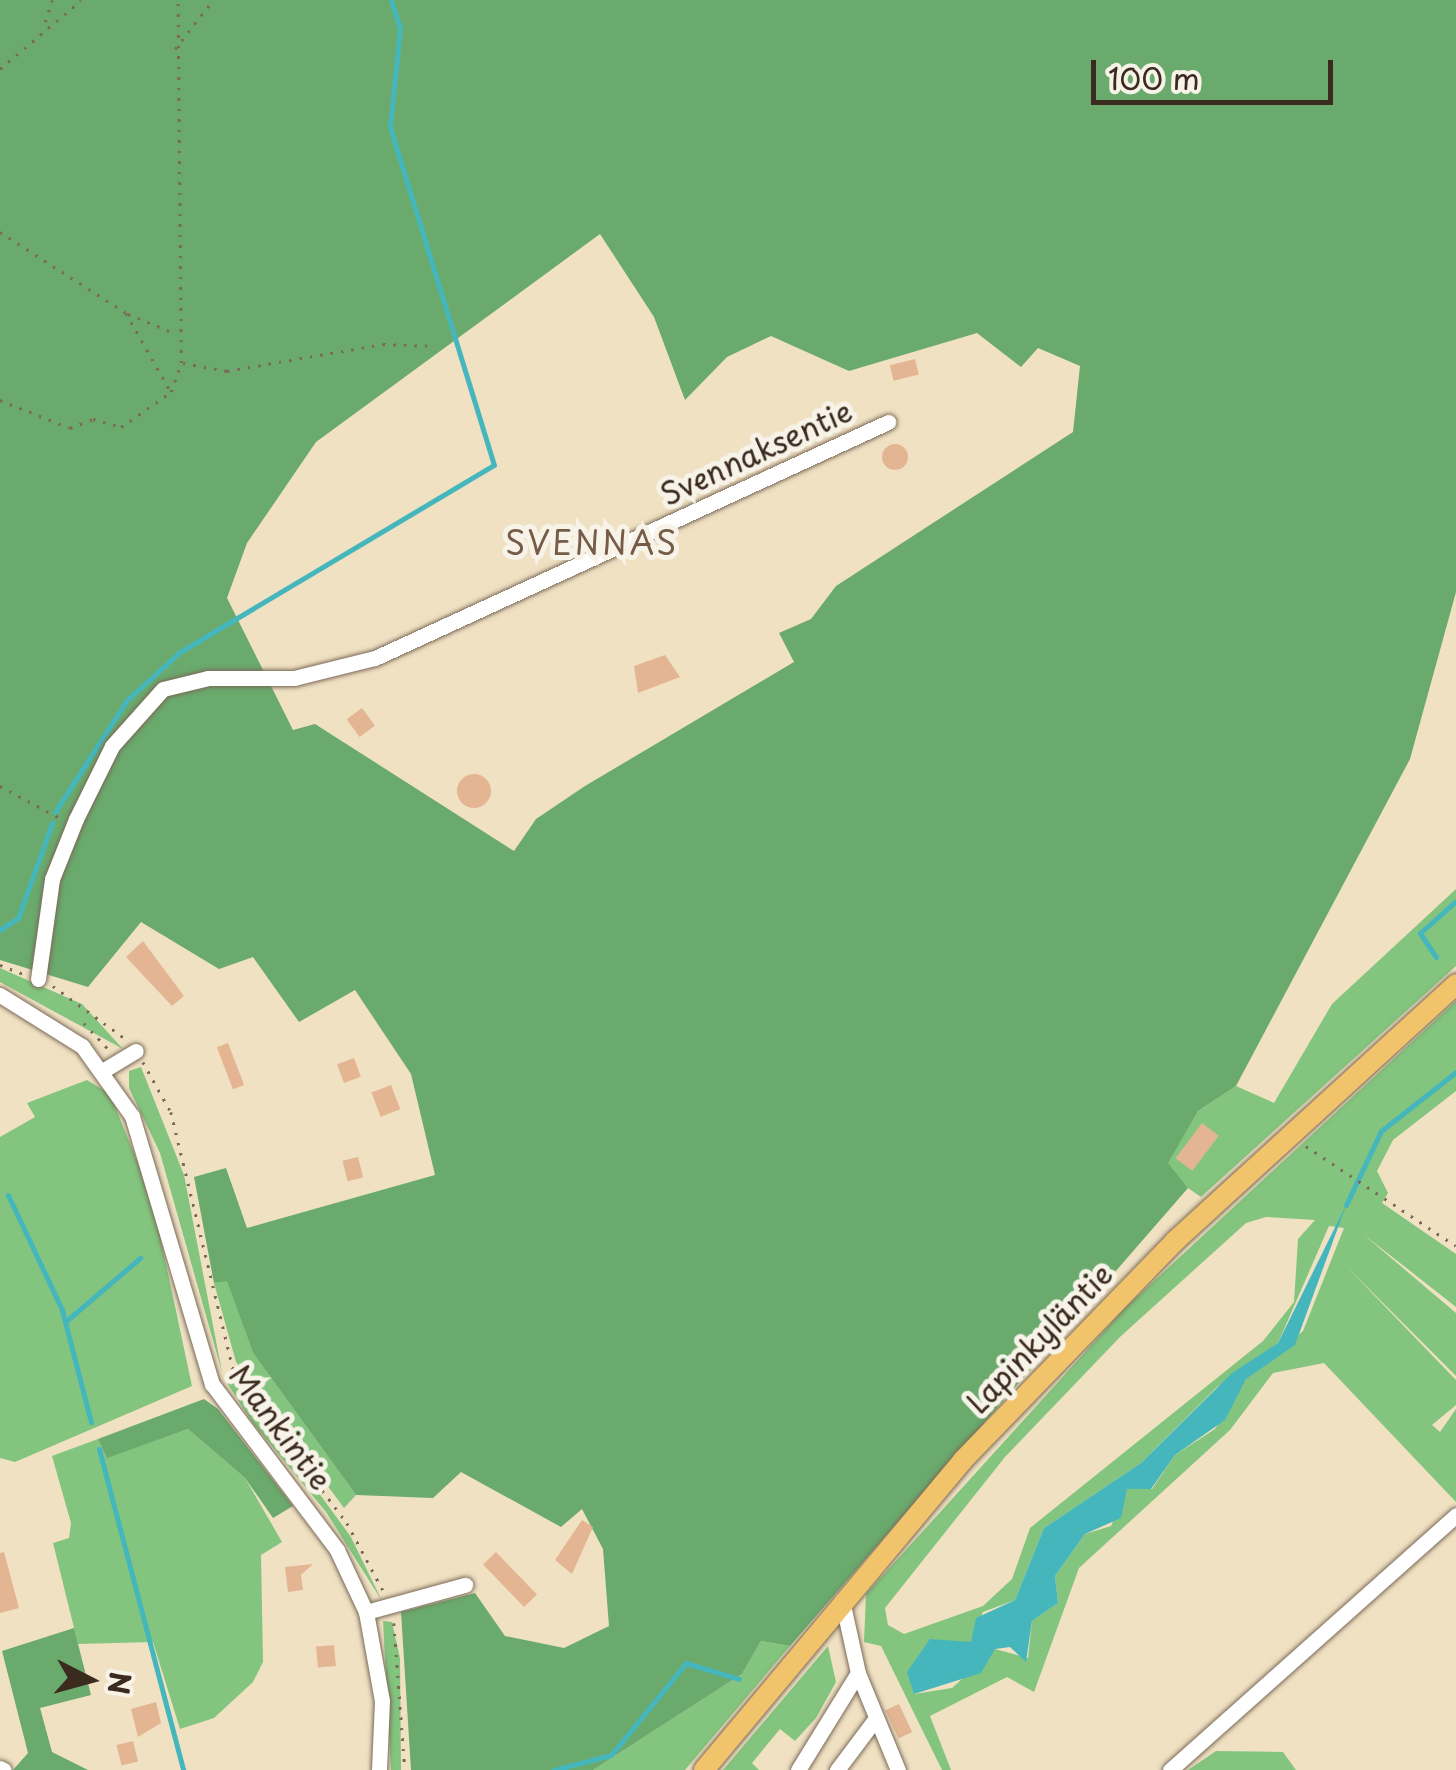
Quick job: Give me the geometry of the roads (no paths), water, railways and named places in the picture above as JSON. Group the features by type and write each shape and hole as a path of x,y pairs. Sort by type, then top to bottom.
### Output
{"main road":[{"name":"Lapinkyläntie","path":"704,1770 842,1600 963,1460 1291,1131 1456,984"}],"street":[{"name":"Svennaksentie","path":"38,979 52,879 76,819 112,746 162,689 208,678 306,676 375,658 888,422"},
{"name":"Mankintie","path":"0,995 64,1030 111,1066 144,1148 212,1384 337,1550 366,1612 382,1701 379,1770"},
{"path":"111,1066 136,1051"},
{"path":"1170,1770 1456,1515"},
{"path":"366,1612 465,1586"},
{"path":"842,1600 858,1674 898,1770"},
{"path":"798,1770 858,1674"},
{"path":"838,1770 876,1718"}],"water":[{"path":"1347,1203 1295,1345 1246,1379 1225,1420 1175,1455 1151,1489 1127,1489 1121,1518 1085,1534 1055,1576 1058,1603 1032,1621 1026,1662 1010,1647 995,1649 981,1673 914,1694 907,1672 930,1639 971,1642 976,1618 1015,1600 1044,1528 1141,1463 1232,1373 1278,1343"}],"waterway":[{"path":"55,812 127,700 180,652 494,465 390,127 400,28 391,0"},
{"path":"0,930 18,918 52,823"},
{"path":"1436,957 1420,933 1456,901"},
{"path":"1346,1205 1381,1131 1456,1072"},
{"path":"8,1195 62,1310 91,1422"},
{"path":"65,1322 140,1258"},
{"path":"99,1449 183,1770"},
{"path":"554,1770 611,1755 686,1663 739,1679"}],"district":[{"name":"SVENNAS","path":"592,542"}]}
